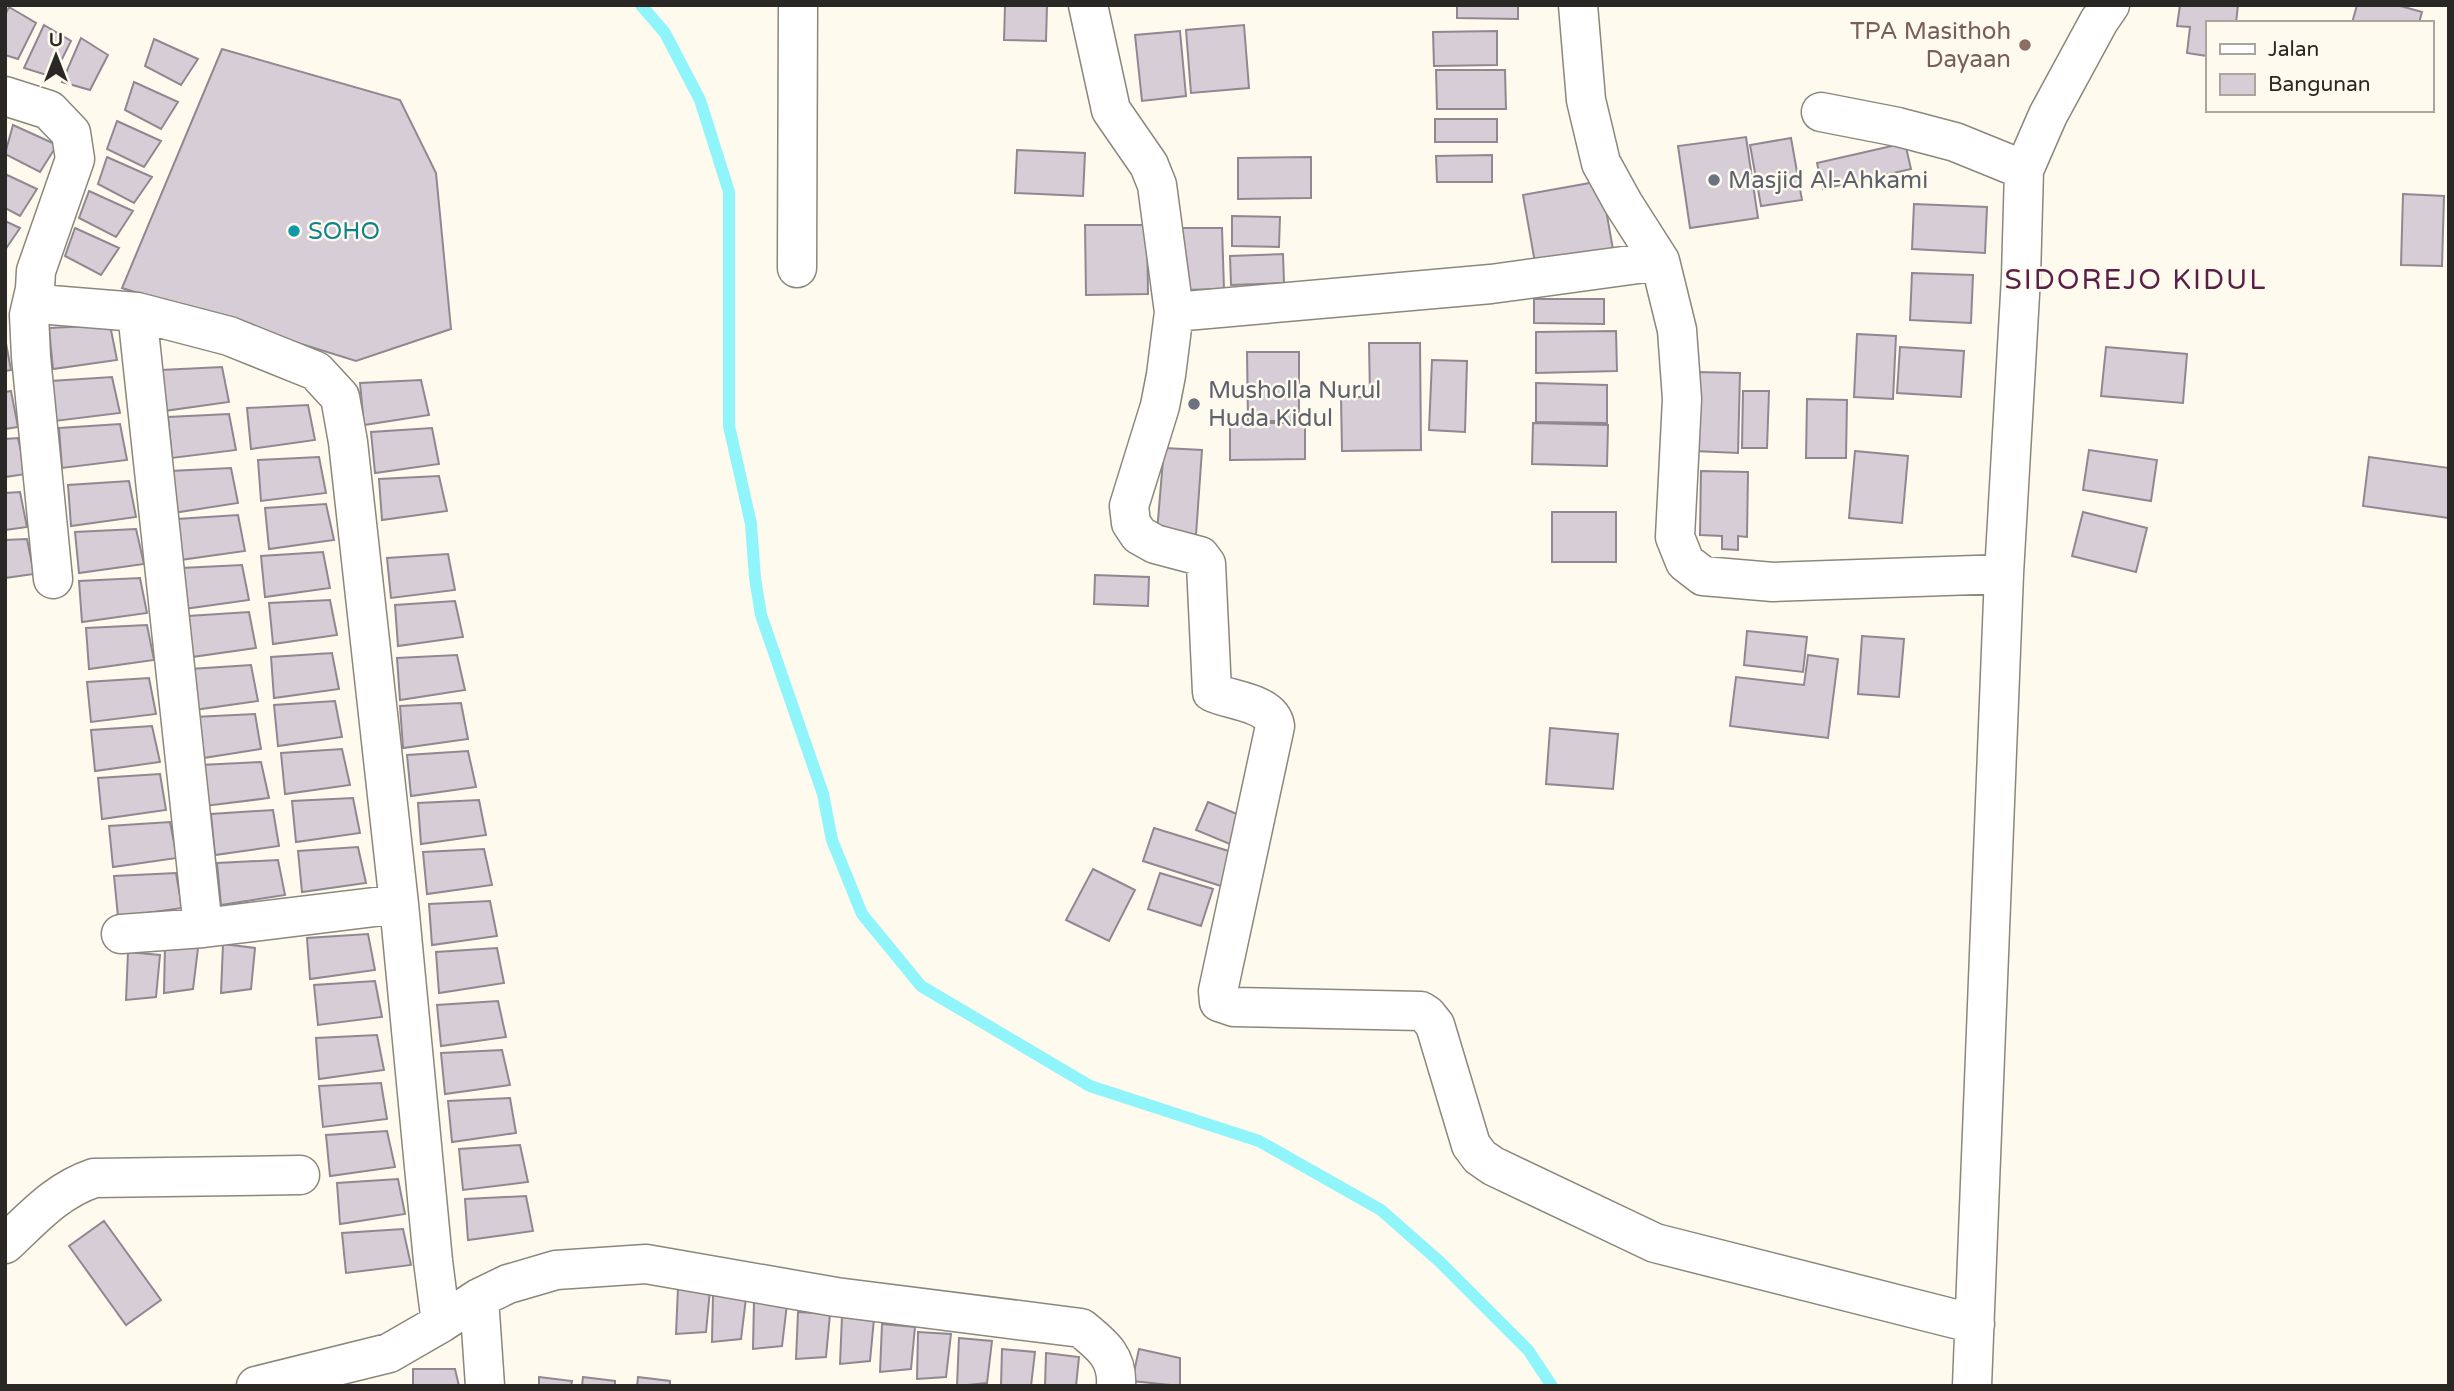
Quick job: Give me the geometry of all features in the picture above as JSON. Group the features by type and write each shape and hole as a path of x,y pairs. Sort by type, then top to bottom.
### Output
{"street":[{"path":"797,268 798,5"},
{"path":"1088,5 1111,110 1149,165 1157,185 1174,312 1160,406 1129,506 1131,523 1139,536 1156,544 1200,556 1204,560 1212,692 1266,710 1273,718 1275,726 1218,990 1219,1002 1234,1007 1420,1011 1427,1015 1434,1025 1471,1145 1480,1157 1493,1166 1655,1243 1975,1324"},
{"path":"1578,5 1587,100 1601,163 1660,261 1678,330 1682,399 1675,537 1685,562 1703,576 1773,582 2004,574"},
{"path":"1972,1386 2004,574 2021,277 2024,170 2048,115 2110,5"},
{"path":"5,96 49,110 71,133 75,159 36,271 29,315 53,579"},
{"path":"1821,113 1898,127 1955,142 2024,170"},
{"path":"1174,312 1491,284 1660,261"},
{"path":"34,289 40,301 51,305 137,312 229,336 316,370 340,397 348,442 399,904 441,1323"},
{"path":"137,312 202,928"},
{"path":"121,934 202,928 399,904"},
{"path":"5,1244 53,1198 67,1188 94,1178 300,1175"},
{"path":"256,1386 389,1353 479,1298 508,1284 556,1270 646,1264 836,1297 1081,1328 1106,1348 1113,1363 1116,1386"},
{"path":"479,1298 485,1386"}],"building":[{"path":"1005,5 1047,5 1046,41 1004,40"},
{"path":"1457,5 1518,5 1518,19 1457,18"},
{"path":"2180,5 2238,5 2236,21 2206,21 2206,56 2187,53 2190,27 2177,26"},
{"path":"2357,5 2397,5 2422,12 2420,21 2353,21"},
{"path":"9,7 36,23 18,59 5,55 5,15"},
{"path":"44,25 71,41 53,77 24,68"},
{"path":"1244,25 1249,88 1191,93 1186,30"},
{"path":"1180,31 1186,96 1142,101 1135,35"},
{"path":"1497,31 1497,65 1434,66 1433,32"},
{"path":"81,38 108,55 90,90 62,82"},
{"path":"154,39 198,59 181,85 145,66"},
{"name":"SOHO","path":"222,49 400,100 436,173 451,329 356,361 122,288"},
{"path":"1436,70 1505,70 1506,109 1437,109"},
{"path":"134,82 178,102 161,129 125,110"},
{"path":"1435,119 1497,119 1497,142 1435,142"},
{"path":"117,121 161,141 144,167 107,149"},
{"path":"13,125 57,145 40,172 5,154"},
{"path":"1746,137 1758,218 1690,228 1678,146"},
{"path":"1791,138 1802,200 1761,206 1750,145"},
{"path":"1905,143 1911,169 1823,189 1817,163"},
{"path":"1017,150 1085,153 1083,196 1015,193"},
{"path":"1492,155 1492,182 1437,182 1436,156"},
{"path":"107,157 152,177 134,203 98,184"},
{"path":"1311,157 1311,198 1238,199 1238,158"},
{"path":"5,174 37,189 20,216 5,208"},
{"path":"1601,181 1615,261 1537,274 1523,195"},
{"path":"89,191 133,211 116,237 79,218"},
{"path":"2403,194 2444,196 2442,266 2401,265"},
{"path":"1914,204 1987,207 1985,253 1912,249"},
{"path":"1232,216 1280,217 1279,247 1232,246"},
{"path":"5,221 20,228 5,250"},
{"path":"1085,225 1147,225 1148,294 1086,295"},
{"path":"75,228 119,248 101,275 65,256"},
{"path":"1181,228 1222,228 1224,289 1182,290"},
{"path":"1283,254 1284,283 1231,285 1230,256"},
{"path":"1912,273 1973,275 1971,323 1910,320"},
{"path":"1534,299 1604,299 1604,324 1534,323"},
{"path":"110,325 117,360 53,369 49,328"},
{"path":"1616,331 1617,371 1536,373 1536,332"},
{"path":"1857,334 1896,336 1893,399 1854,397"},
{"path":"5,338 11,370 5,371"},
{"path":"1369,343 1420,343 1421,450 1342,451 1341,397 1370,397"},
{"path":"1900,347 1964,351 1961,397 1897,393"},
{"path":"2106,347 2187,354 2183,403 2101,396"},
{"path":"1247,352 1299,352 1299,421 1248,421"},
{"path":"1432,360 1467,361 1465,432 1429,430"},
{"path":"222,367 229,402 164,411 161,370"},
{"path":"1697,372 1740,373 1738,453 1694,451"},
{"path":"112,377 120,413 55,421 51,381"},
{"path":"421,380 429,415 364,425 360,383"},
{"path":"1536,383 1607,385 1607,423 1536,422"},
{"path":"11,391 18,427 5,429 5,392"},
{"path":"1743,391 1769,391 1767,448 1742,448"},
{"path":"1807,399 1847,400 1846,458 1806,458"},
{"path":"308,405 315,440 251,449 247,408"},
{"path":"229,414 236,450 172,458 168,417"},
{"path":"1230,423 1305,423 1305,459 1230,460"},
{"path":"1533,423 1608,425 1607,466 1532,464"},
{"path":"120,424 127,460 62,468 59,428"},
{"path":"432,428 439,464 375,473 371,432"},
{"path":"18,438 26,474 5,477 5,439"},
{"path":"1164,448 1202,450 1196,535 1157,532"},
{"path":"2089,450 2157,460 2151,501 2083,490"},
{"path":"1855,451 1908,456 1902,523 1849,518"},
{"path":"319,457 326,493 261,501 258,460"},
{"path":"2369,457 2449,468 2449,518 2363,506"},
{"path":"231,468 238,503 173,513 170,471"},
{"path":"1701,471 1748,472 1747,537 1738,536 1738,550 1722,549 1722,536 1700,535"},
{"path":"439,476 447,511 382,520 379,479"},
{"path":"129,481 136,517 71,526 68,485"},
{"path":"20,492 27,527 5,530 5,493"},
{"path":"326,504 334,540 269,549 265,508"},
{"path":"1552,512 1616,512 1616,562 1552,562"},
{"path":"2083,512 2147,528 2136,572 2072,556"},
{"path":"238,515 245,551 180,560 177,519"},
{"path":"136,529 144,564 79,573 75,532"},
{"path":"27,539 34,574 5,578 5,540"},
{"path":"323,552 330,588 265,597 261,556"},
{"path":"448,554 455,590 391,598 387,558"},
{"path":"242,565 249,600 184,609 181,568"},
{"path":"1095,575 1149,577 1148,606 1094,604"},
{"path":"140,578 147,613 82,622 79,581"},
{"path":"330,600 337,635 273,644 269,603"},
{"path":"455,601 463,637 398,646 395,605"},
{"path":"249,612 256,648 192,657 188,616"},
{"path":"147,625 154,660 89,669 86,628"},
{"path":"1747,631 1807,637 1803,672 1744,665"},
{"path":"1862,636 1904,639 1899,697 1858,694"},
{"path":"332,653 339,689 274,698 271,657"},
{"path":"457,655 465,690 400,700 397,658"},
{"path":"1808,655 1838,659 1828,738 1730,726 1736,677 1804,685"},
{"path":"251,665 258,701 194,710 190,669"},
{"path":"149,678 156,714 91,722 87,682"},
{"path":"335,701 342,737 278,746 274,705"},
{"path":"461,703 468,739 403,748 400,706"},
{"path":"255,714 261,749 197,759 194,717"},
{"path":"152,726 160,762 95,771 91,730"},
{"path":"1550,728 1618,734 1613,789 1546,784"},
{"path":"342,749 350,785 285,794 281,753"},
{"path":"468,751 476,787 411,796 407,755"},
{"path":"261,762 269,798 205,806 200,765"},
{"path":"160,774 166,810 102,819 98,778"},
{"path":"353,798 360,833 296,842 292,801"},
{"path":"479,800 486,835 421,844 418,803"},
{"path":"1208,802 1249,819 1237,847 1196,830"},
{"path":"273,810 279,846 215,855 211,814"},
{"path":"170,822 177,858 113,867 109,826"},
{"path":"1154,828 1235,853 1224,887 1143,861"},
{"path":"358,847 366,883 302,892 298,851"},
{"path":"484,849 492,885 427,894 423,852"},
{"path":"278,860 285,895 221,905 217,863"},
{"path":"1093,869 1135,890 1109,941 1066,920"},
{"path":"176,873 182,908 118,917 114,876"},
{"path":"1160,873 1213,889 1201,926 1148,909"},
{"path":"490,901 497,936 432,945 429,904"},
{"path":"368,934 375,970 310,979 307,938"},
{"path":"165,944 198,948 193,989 164,993"},
{"path":"223,944 255,948 251,989 221,993"},
{"path":"497,948 504,983 439,993 436,952"},
{"path":"128,952 160,955 156,997 126,1000"},
{"path":"375,981 382,1017 318,1025 314,985"},
{"path":"498,1001 506,1037 441,1046 437,1005"},
{"path":"377,1035 384,1070 319,1079 316,1038"},
{"path":"502,1050 510,1085 445,1094 441,1053"},
{"path":"381,1083 387,1119 323,1127 319,1086"},
{"path":"510,1098 516,1133 452,1142 448,1101"},
{"path":"387,1131 395,1167 330,1176 326,1135"},
{"path":"520,1145 528,1182 463,1190 459,1149"},
{"path":"398,1179 405,1214 340,1224 337,1183"},
{"path":"526,1196 533,1231 468,1240 465,1199"},
{"path":"104,1221 161,1300 126,1325 69,1246"},
{"path":"403,1229 411,1265 346,1273 342,1233"},
{"path":"678,1287 710,1290 706,1332 676,1334"},
{"path":"713,1294 746,1298 741,1339 712,1342"},
{"path":"754,1300 787,1304 782,1346 753,1349"},
{"path":"798,1312 830,1314 826,1357 796,1359"},
{"path":"842,1316 874,1319 870,1361 840,1364"},
{"path":"882,1324 915,1327 911,1369 880,1372"},
{"path":"918,1332 951,1334 946,1377 917,1379"},
{"path":"959,1338 992,1341 987,1383 957,1386"},
{"path":"1002,1349 1035,1352 1031,1386 1001,1386"},
{"path":"1139,1349 1180,1358 1180,1386 1132,1381"},
{"path":"1046,1353 1079,1357 1076,1386 1045,1386"},
{"path":"413,1369 455,1369 459,1386 413,1386"},
{"path":"539,1377 572,1381 571,1386 539,1386"},
{"path":"583,1377 615,1381 615,1386 582,1386"},
{"path":"638,1377 670,1381 670,1386 637,1386"}],"waterway":[{"path":"641,5 665,33 700,100 729,192 729,426 751,524 761,615 823,794 832,840 862,914 921,986 1090,1086 1259,1141 1381,1210 1440,1262 1528,1350 1552,1386"}],"place":[{"name":"TPA Masithoh Dayaan","path":"2025,45"},
{"name":"Masjid Al-Ahkami","path":"1714,180"},
{"name":"SOHO","path":"294,231"},
{"name":"Musholla Nurul Huda Kidul","path":"1194,404"}],"district":[{"name":"SIDOREJO KIDUL","path":"2136,280"}]}
